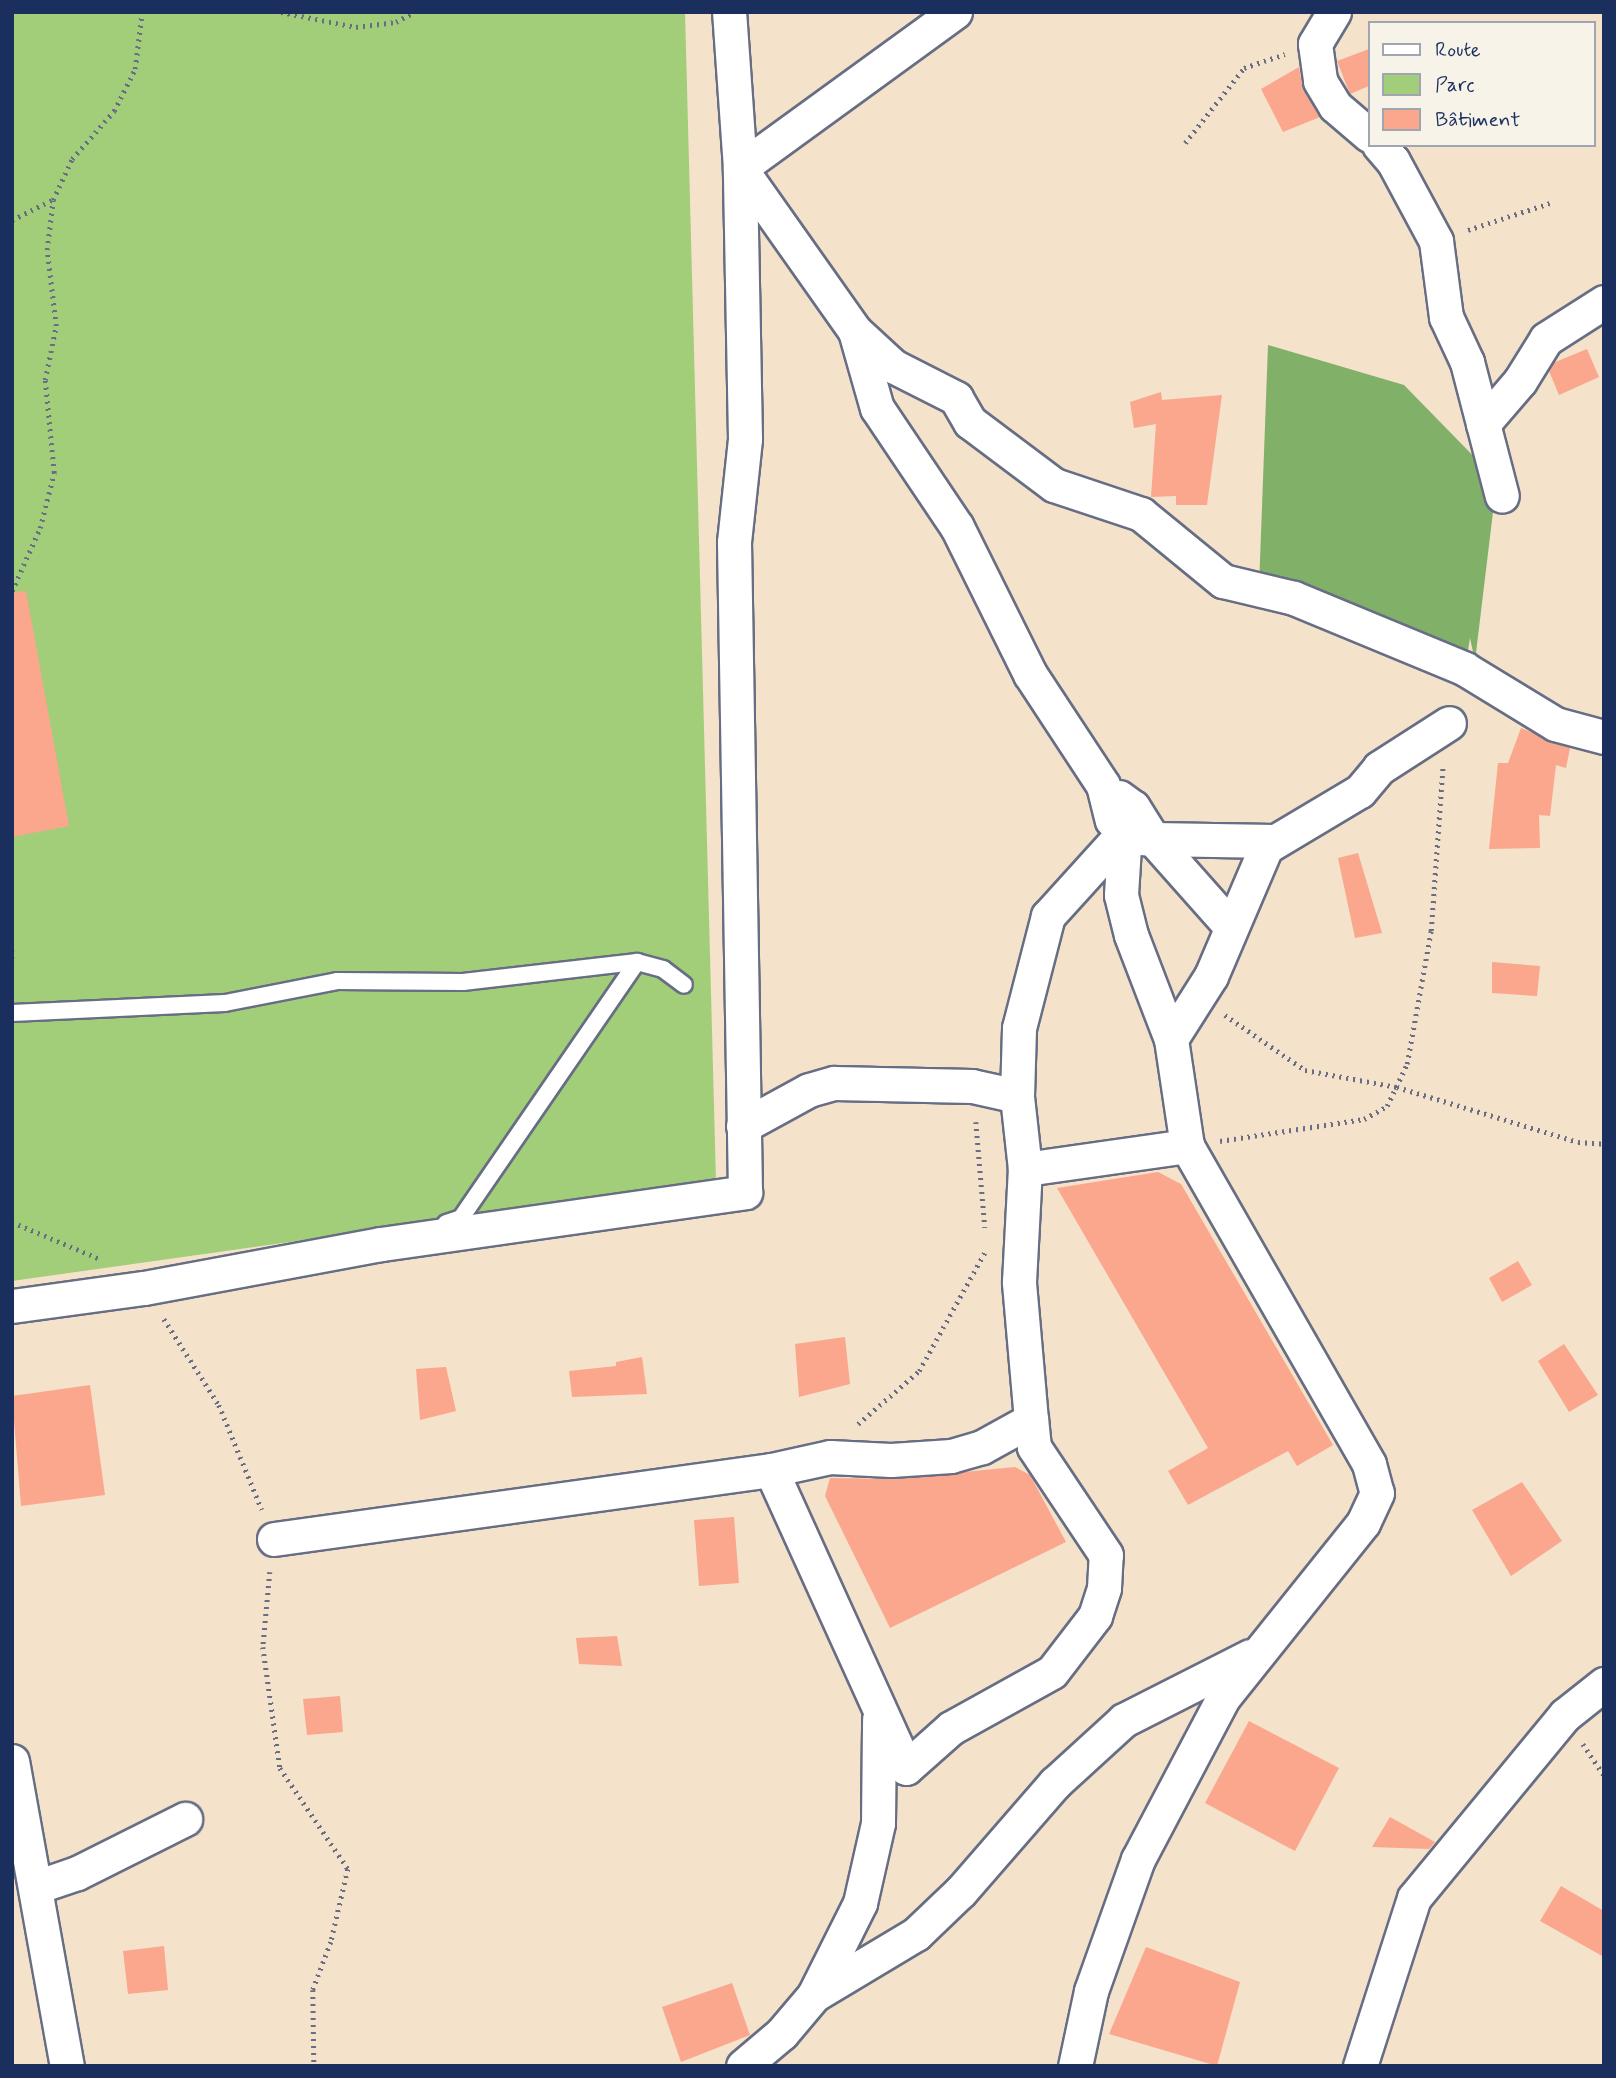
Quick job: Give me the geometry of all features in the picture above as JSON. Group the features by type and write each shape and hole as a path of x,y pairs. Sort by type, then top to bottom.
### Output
{"street":[{"path":"12,1306 144,1288 381,1244 745,1192 734,542 745,439 740,168 729,12"},
{"path":"740,168 955,12"},
{"path":"1334,12 1315,44 1320,82 1335,106 1368,134"},
{"path":"1381,147 1393,161 1436,241 1446,317 1467,362 1502,496"},
{"path":"740,168 855,331 893,366 957,398 970,422 1054,485 1141,514 1223,581 1307,603 1465,669 1555,724 1604,737"},
{"path":"1483,424 1520,381 1546,339 1604,302"},
{"path":"855,331 877,408 957,527 1030,674 1103,785 1112,820 1135,836 1231,926"},
{"path":"1171,1039 1199,997 1231,926 1256,860 1274,841 1308,825 1360,791 1379,768 1449,723"},
{"path":"1076,2066 1091,1991 1138,1859 1223,1698 1363,1523 1377,1493 1368,1464 1187,1146 1171,1039 1131,935 1121,895 1135,836"},
{"path":"771,1470 906,1768 951,1728 1052,1672 1074,1649 1096,1616 1104,1588 1106,1555 1034,1447 1019,1282 1025,1168 1017,1096 1019,1028 1048,916 1135,836 1274,841"},
{"path":"743,1126 809,1090 834,1083 972,1086 1017,1096"},
{"path":"1025,1168 1187,1146"},
{"path":"274,1539 771,1470 830,1457 891,1460 951,1456 982,1447 1031,1420"},
{"path":"814,1995 916,1934 961,1891 1055,1783 1124,1720 1261,1650"},
{"path":"1360,2066 1413,1898 1565,1715 1604,1684"},
{"path":"743,2066 782,2033 814,1995 860,1903 878,1823 879,1707"},
{"path":"12,1761 67,2066"},
{"path":"36,1887 78,1873 185,1819"}],"lane":[{"path":"12,1013 225,1003 337,981 463,982 637,962 663,969 684,985"},
{"path":"381,1244 461,1217 637,962"}],"path":[{"path":"12,591 40,528 54,473 45,380 56,326 47,250 53,200 72,159 114,110 135,69 142,12"},
{"path":"281,12 356,27 396,22 414,12"},
{"path":"1185,144 1244,68 1315,44"},
{"path":"12,220 53,200"},
{"path":"1436,241 1550,203"},
{"path":"1187,1146 1364,1119 1387,1106 1407,1064 1431,931 1449,723"},
{"path":"12,950 12,964"},
{"path":"1199,997 1305,1070 1396,1087 1578,1142 1604,1144"},
{"path":"830,1457 863,1418 919,1371 987,1248 972,1086"},
{"path":"12,1222 101,1260 122,1284 144,1288 219,1405 274,1539 263,1647 280,1768 348,1869 331,1942 313,1990 314,2066"}],"green space":[{"path":"12,12 685,12 716,1182 12,1281"},
{"path":"1268,345 1404,385 1487,470 1493,512 1475,661 1470,638 1465,669 1259,587"}],"building":[{"path":"1368,49 1368,86 1350,94 1337,61"},
{"path":"1299,67 1303,90 1320,117 1283,132 1261,89"},
{"path":"1587,349 1599,377 1559,395 1549,371 1553,363"},
{"path":"1161,392 1162,400 1222,395 1207,505 1176,505 1176,496 1151,497 1156,424 1134,428 1130,402"},
{"path":"26,591 69,826 12,837 12,592"},
{"path":"1521,728 1570,748 1566,768 1556,765 1550,816 1539,815 1540,848 1489,849 1498,763 1508,763"},
{"path":"1358,853 1382,933 1355,938 1338,858"},
{"path":"1492,962 1540,966 1537,996 1492,993"},
{"path":"1158,1172 1181,1184 1333,1445 1297,1466 1288,1451 1188,1505 1168,1471 1208,1448 1057,1188"},
{"path":"1518,1261 1532,1285 1502,1302 1489,1278"},
{"path":"845,1337 850,1384 799,1397 795,1344"},
{"path":"1564,1344 1598,1395 1569,1412 1538,1361"},
{"path":"642,1357 647,1394 572,1397 569,1371 616,1366 616,1362"},
{"path":"446,1367 456,1411 420,1420 416,1369"},
{"path":"90,1385 105,1495 21,1506 12,1396"},
{"path":"1015,1467 1030,1475 1066,1542 890,1628 825,1496 830,1478 892,1479"},
{"path":"1522,1482 1562,1541 1511,1576 1472,1510"},
{"path":"734,1517 739,1583 699,1586 694,1520"},
{"path":"617,1636 622,1666 579,1664 576,1638"},
{"path":"340,1696 343,1732 307,1735 303,1699"},
{"path":"1249,1721 1339,1768 1295,1851 1205,1803"},
{"path":"1390,1817 1435,1842 1429,1849 1372,1847"},
{"path":"1561,1886 1604,1911 1604,1957 1540,1921"},
{"path":"164,1946 168,1990 128,1994 123,1951"},
{"path":"1146,1947 1240,1982 1217,2066 1109,2034"},
{"path":"732,1983 750,2035 681,2062 662,2007"}]}
